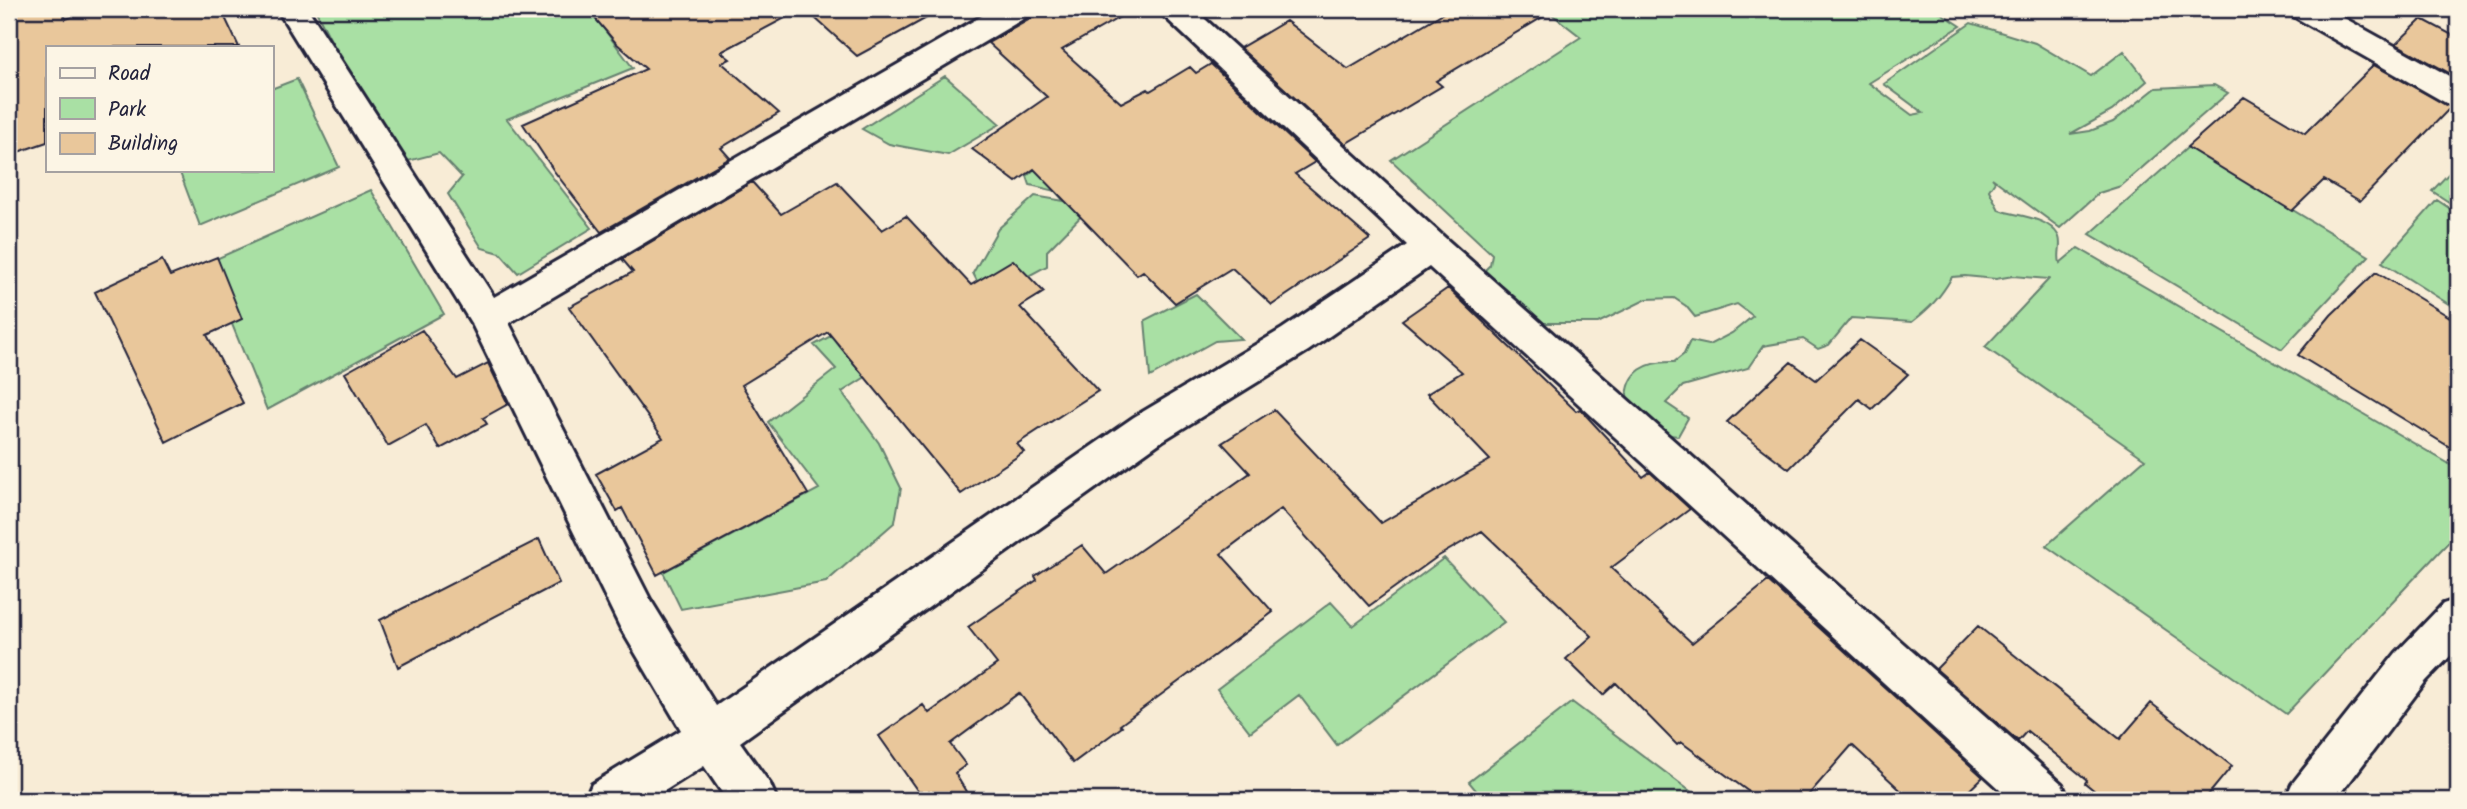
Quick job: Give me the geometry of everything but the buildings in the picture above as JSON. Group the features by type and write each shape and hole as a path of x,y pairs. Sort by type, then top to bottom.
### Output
{"street":[{"path":"292,9 488,318 635,613 710,737 754,800"},
{"path":"488,318 1017,9"},
{"path":"1175,9 1431,247 2046,800"},
{"path":"2304,9 2458,96"},
{"path":"608,800 710,737 1148,429 1295,340 1431,247"},
{"path":"2308,800 2411,667 2458,618"}],"green space":[{"path":"315,9 589,9 633,68 507,119 592,228 518,273 500,253 482,248 448,194 462,177 439,153 408,161 385,147"},
{"path":"1545,9 1941,9 1938,11 1961,26 1869,83 1912,115 1923,113 1884,84 1971,23 2035,43 2091,76 2124,51 2147,81 2112,111 2070,134 2090,131 2113,122 2156,88 2214,85 2228,93 2121,186 2099,193 2060,228 1992,178 1995,181 1989,190 1999,210 2031,218 2053,229 2059,238 2060,263 2078,248 2458,469 2458,532 2286,714 2046,546 2145,459 1985,347 2049,279 2013,276 1996,279 1952,277 1934,302 1912,322 1851,318 1829,345 1818,349 1803,339 1763,346 1748,368 1683,386 1666,403 1688,418 1678,436 1662,434 1627,401 1628,390 1635,375 1655,363 1674,362 1684,354 1690,341 1709,345 1732,333 1753,316 1737,304 1695,317 1686,306 1674,298 1647,299 1598,323 1541,323 1481,274 1490,265 1492,254 1391,160 1581,37"},
{"path":"945,76 1000,124 948,155 889,144 862,129"},
{"path":"297,79 339,167 200,226 180,172 273,172 273,88"},
{"path":"2188,147 2369,256 2282,349 2090,234"},
{"path":"1038,166 1098,199 1047,251 1047,266 1021,280 978,283 973,273 998,229 1035,196 1064,201 1055,191 1030,185 1027,176"},
{"path":"2452,170 2458,174 2458,208 2432,191"},
{"path":"371,190 444,314 267,410 207,263"},
{"path":"2437,200 2458,214 2458,310 2382,262"},
{"path":"1196,294 1241,339 1215,341 1150,377 1145,320"},
{"path":"877,311 908,350 842,392 879,443 901,488 895,522 826,582 681,609 663,572 819,489 768,422 836,369 814,345"},
{"path":"1444,558 1504,622 1337,745 1299,695 1250,732 1217,689 1331,602 1353,626"},
{"path":"1572,702 1702,800 1484,800 1469,782"}]}
